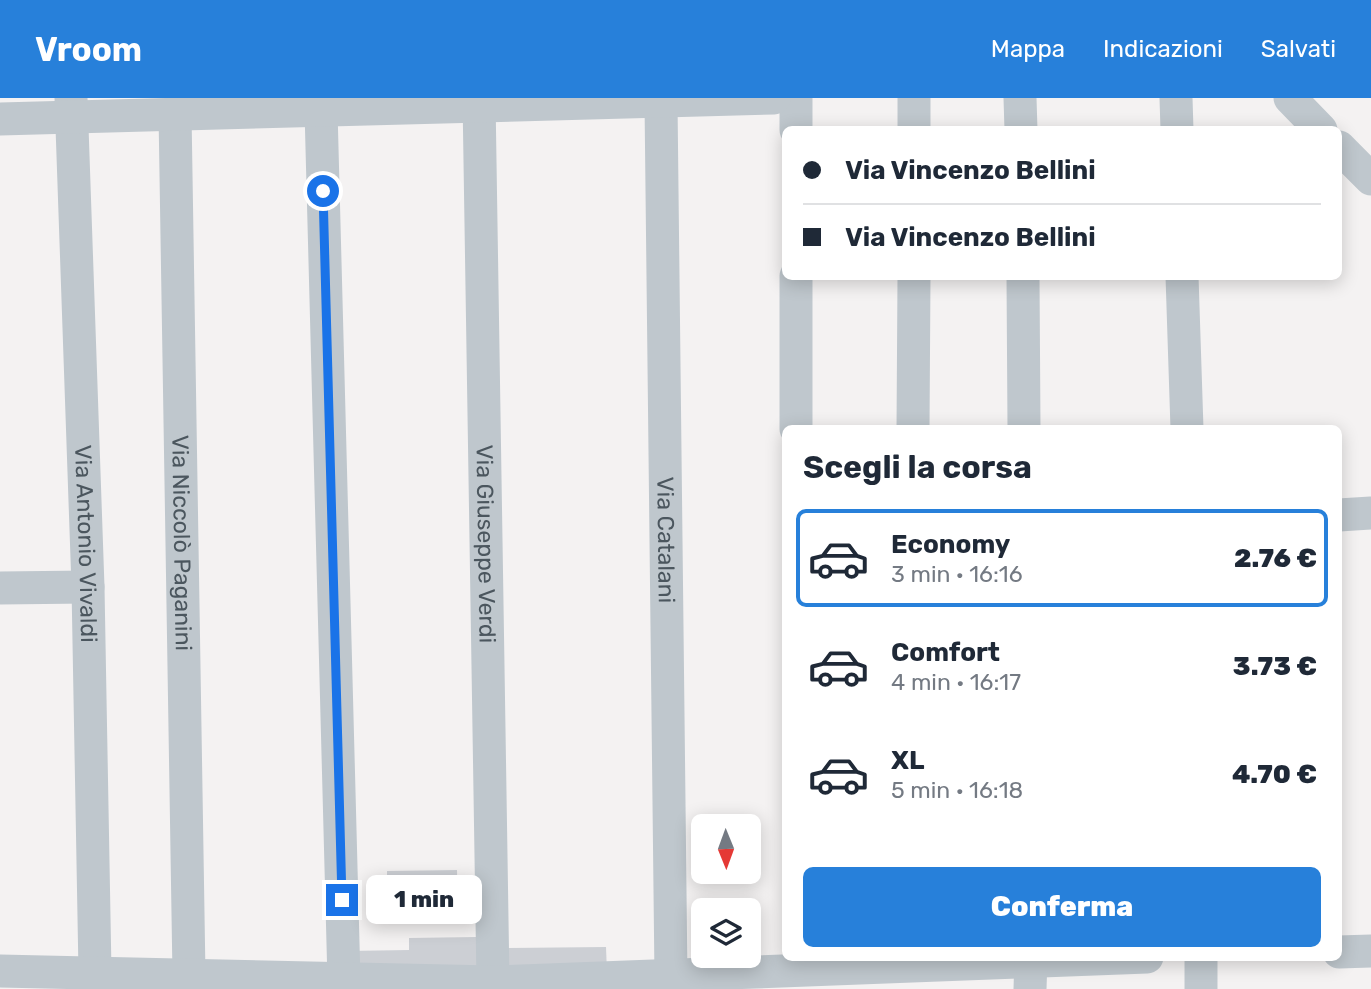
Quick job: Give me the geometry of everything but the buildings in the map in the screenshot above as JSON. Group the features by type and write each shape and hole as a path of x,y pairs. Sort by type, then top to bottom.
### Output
{"street":[{"path":"0,119 71,107 321,110 383,103 576,100 661,102 774,98"},
{"path":"796,98 796,126"},
{"path":"914,98 914,126"},
{"path":"1020,98 1021,126"},
{"path":"1176,98 1177,126"},
{"path":"1290,98 1317,126"},
{"name":"Via Giuseppe Verdi","path":"479,102 492,982"},
{"name":"Via Catalani","path":"661,102 671,978"},
{"name":"Via Antonio Vivaldi","path":"71,107 88,587 95,972"},
{"name":"Via Niccolò Paganini","path":"189,975 194,108"},
{"path":"321,110 344,981"},
{"path":"1342,150 1371,179"},
{"path":"796,280 796,425"},
{"path":"913,425 914,280"},
{"path":"1023,280 1024,425"},
{"path":"1182,280 1187,425"},
{"path":"1342,515 1371,513"},
{"path":"0,588 88,587"},
{"path":"1342,952 1371,951"},
{"path":"0,971 62,980 95,972 189,975 221,982 582,984 671,978 758,981 796,964 912,971 1031,969 1108,961"},
{"path":"1201,961 1201,989"}],"route":[{"path":"323,191 342,900"}]}
